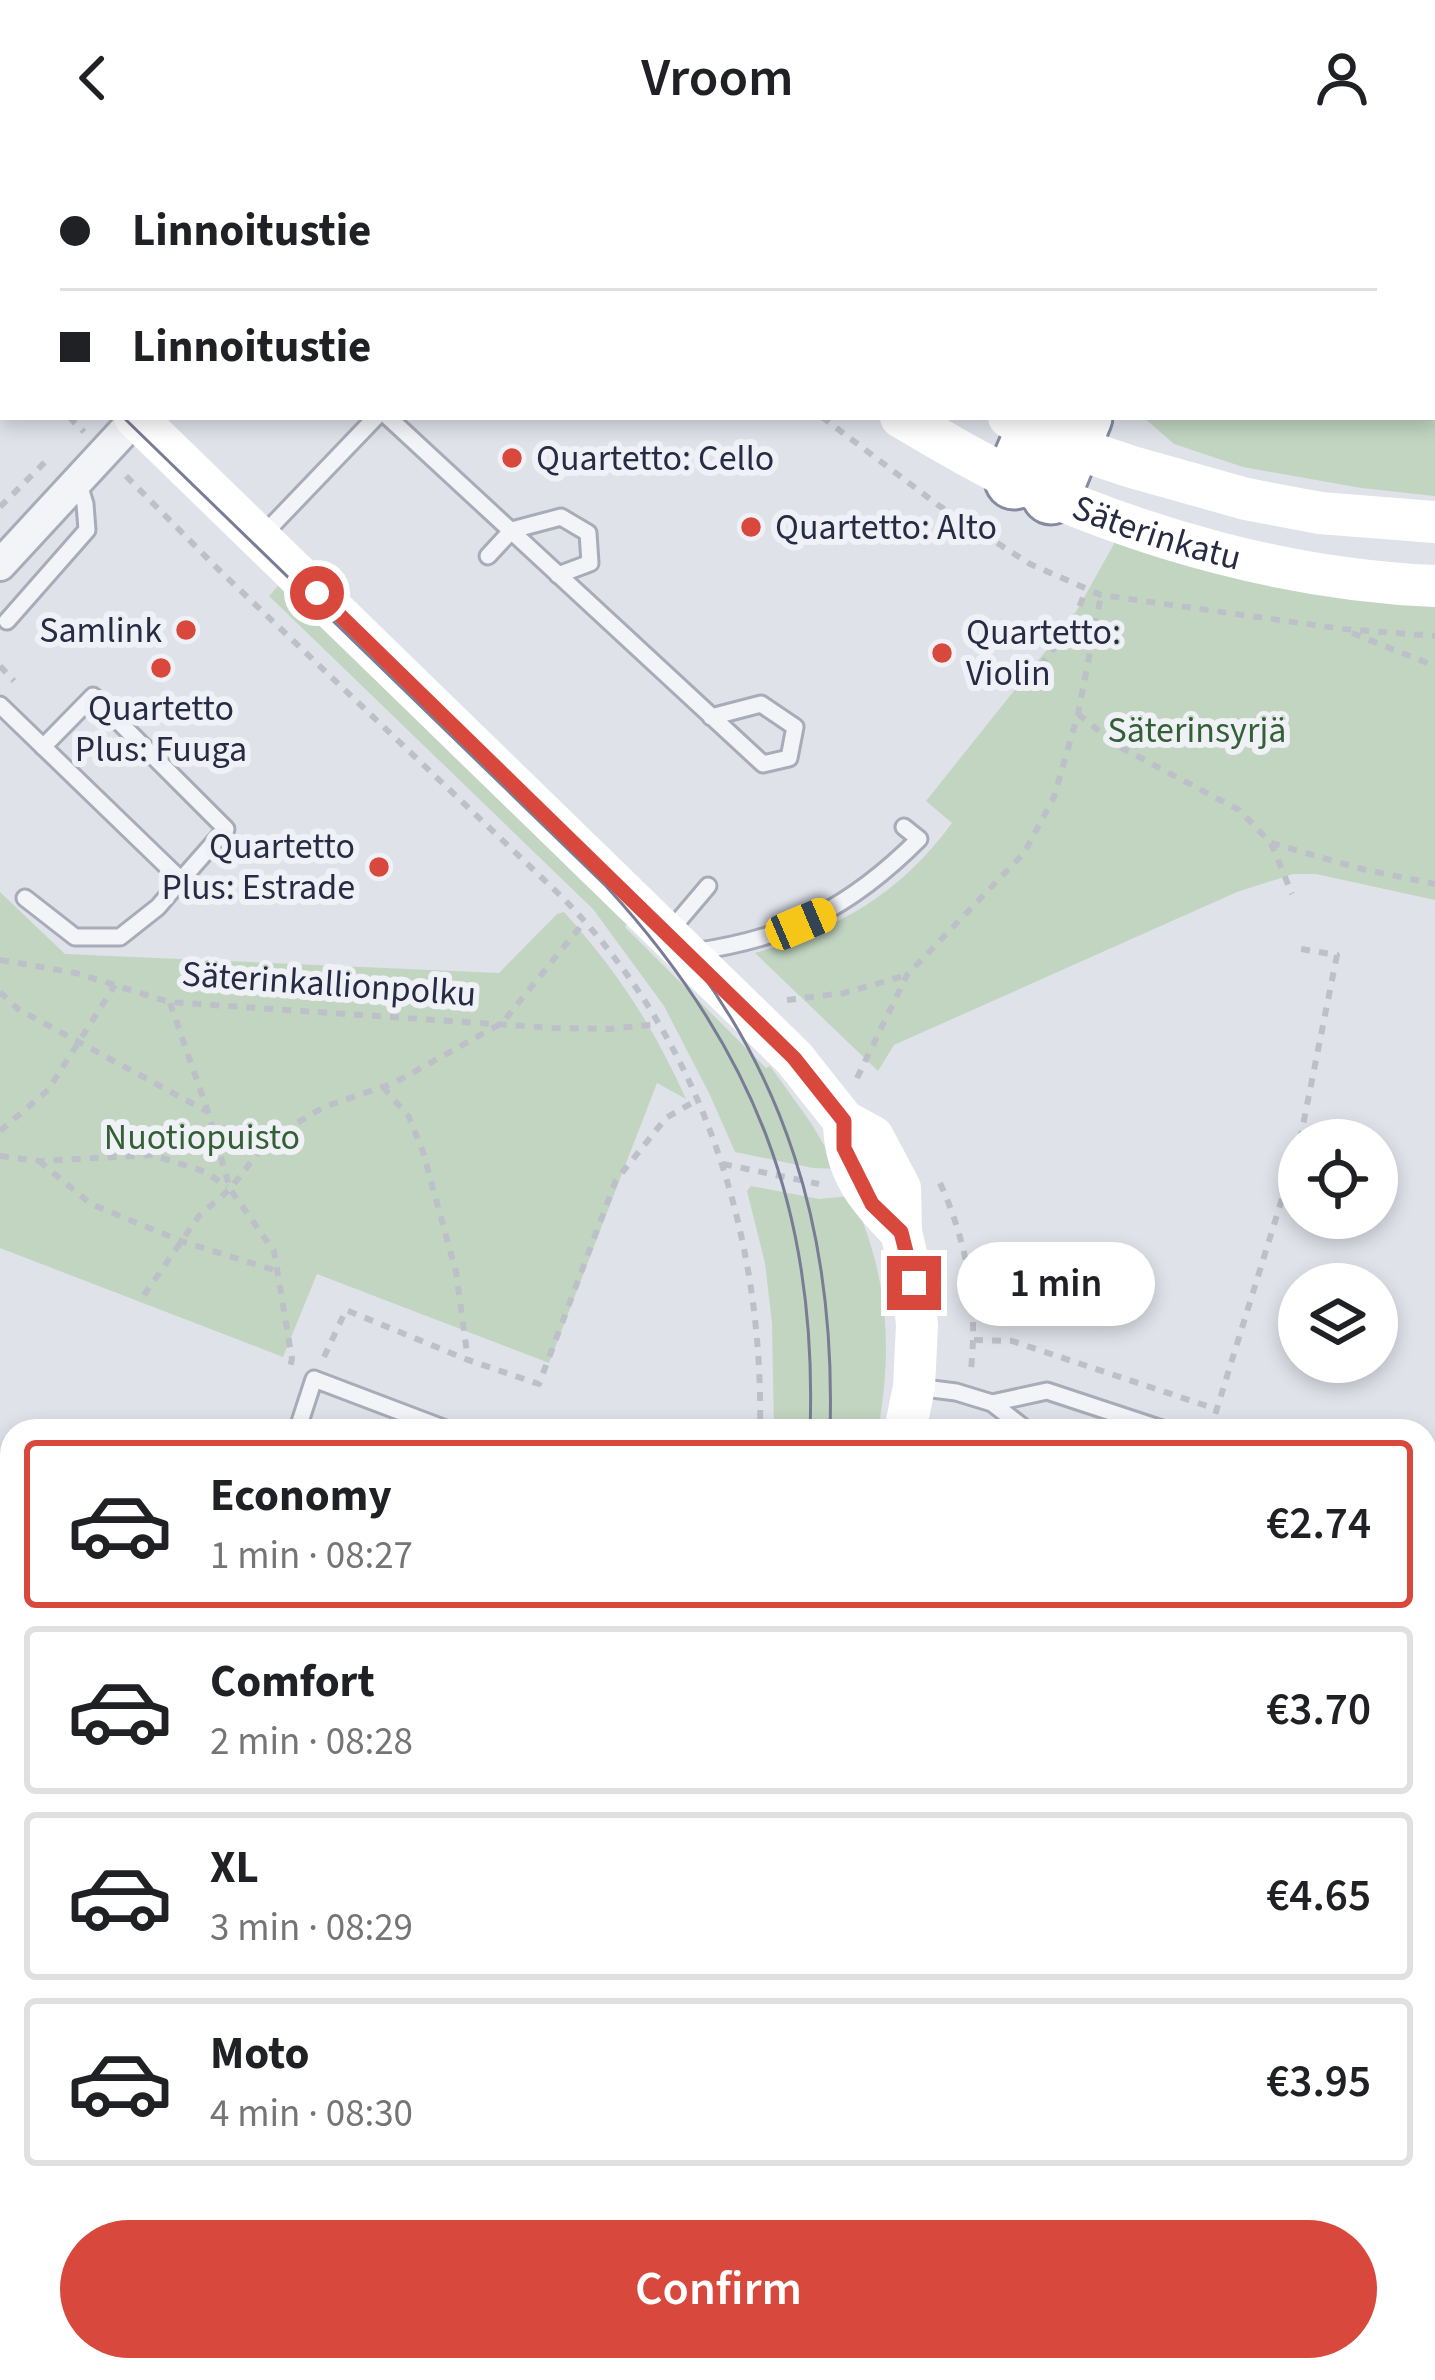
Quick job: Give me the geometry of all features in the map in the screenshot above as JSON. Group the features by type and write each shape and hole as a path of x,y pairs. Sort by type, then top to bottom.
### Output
{"street":[{"path":"0,565 134,420"},
{"path":"138,420 794,1058 849,1101 900,1188 901,1232 914,1283 917,1325 907,1419"},
{"name":"Säterinkatu","path":"906,420 969,457 1043,444 1246,499 1320,513 1435,522"},
{"name":"Säterinkatu","path":"1043,444 1124,526 1309,573 1435,586"}],"lane":[{"path":"260,538 373,420"},
{"path":"391,420 711,717 736,748 763,764 789,758 795,727 761,704 711,717"},
{"path":"7,621 87,530 78,482"},
{"path":"488,556 512,530 561,517 588,533 590,563 558,575"},
{"path":"26,898 76,937 120,937 158,907 226,829 93,696 44,747"},
{"path":"0,705 181,880"},
{"path":"708,886 676,943 746,944 776,935 826,913 868,886 919,839 904,827"},
{"path":"301,1419 314,1379 420,1419"},
{"path":"914,1387 992,1403 1013,1419"},
{"path":"992,1403 1047,1391 1132,1419"}],"path":[{"path":"826,420 956,517 1030,564 1086,590 1343,629 1435,636"},
{"path":"104,454 585,921 639,992 697,1100 740,1221 761,1373 760,1419"},
{"path":"0,507 48,459"},
{"path":"211,578 218,569"},
{"path":"1009,673 1035,673 1072,625 1086,590"},
{"path":"849,1101 907,975 1024,853 1054,797 1078,714 1101,595"},
{"path":"1343,629 1435,666"},
{"path":"0,666 27,693"},
{"path":"1078,714 1118,746 1239,810 1271,843 1292,894"},
{"path":"1271,843 1435,884"},
{"path":"144,1295 199,1216 230,1189 268,1140 324,1107 383,1087 502,1023 585,921"},
{"path":"1301,949 1337,956 1305,1119"},
{"name":"Säterinkallionpolku","path":"0,960 76,973 169,1002 553,1028 658,1024"},
{"path":"775,1002 844,993 907,975"},
{"path":"0,1131 48,1090 115,985"},
{"path":"0,992 18,1010 208,1112"},
{"path":"169,1002 230,1189"},
{"path":"383,1087 409,1117 423,1152 457,1272 468,1360"},
{"path":"314,1379 346,1310 539,1384 616,1180 667,1118 697,1100"},
{"path":"0,1156 39,1161 154,1155 206,1172 230,1189 274,1251 292,1359 286,1381"},
{"path":"39,1161 91,1204 181,1241 277,1271"},
{"path":"1213,1419 1278,1212"},
{"path":"974,1340 1012,1341 1216,1409"}],"green space":[{"path":"1146,420 1435,420 1435,496 1243,467 1174,444"},
{"name":"Säterinsyrjä","path":"1119,535 1435,597 1435,900 1316,874 1293,874 1237,892 894,1045 878,1071 755,953 814,932 865,906 932,848 952,823 926,801 1073,617"},
{"path":"278,586 628,922 625,927 766,1068 770,1066 838,1169 735,1152 664,1006 593,909 269,596"},
{"name":"Nuotiopuisto","path":"0,892 65,954 499,973 564,912 633,1001 686,1099 657,1083 549,1363 317,1274 283,1357 0,1248"},
{"path":"751,1186 819,1199 852,1196 873,1254 884,1311 880,1419 774,1419 772,1323 765,1263 747,1191"}],"tram line":[{"path":"126,420 606,886 701,1008 738,1071 788,1204 810,1351 810,1419"},
{"path":"656,916 739,1032 770,1093 794,1156 824,1289 830,1419"}],"place":[{"name":"Quartetto: Cello","path":"512,458"},
{"name":"Quartetto: Alto","path":"751,527"},
{"name":"Samlink","path":"186,630"},
{"name":"Quartetto: Violin","path":"942,653"},
{"name":"Quartetto Plus: Fuuga","path":"161,668"},
{"name":"Quartetto Plus: Estrade","path":"379,867"}],"route":[{"path":"317,593 794,1058 844,1121 844,1148 872,1204 901,1232 914,1283"}]}
